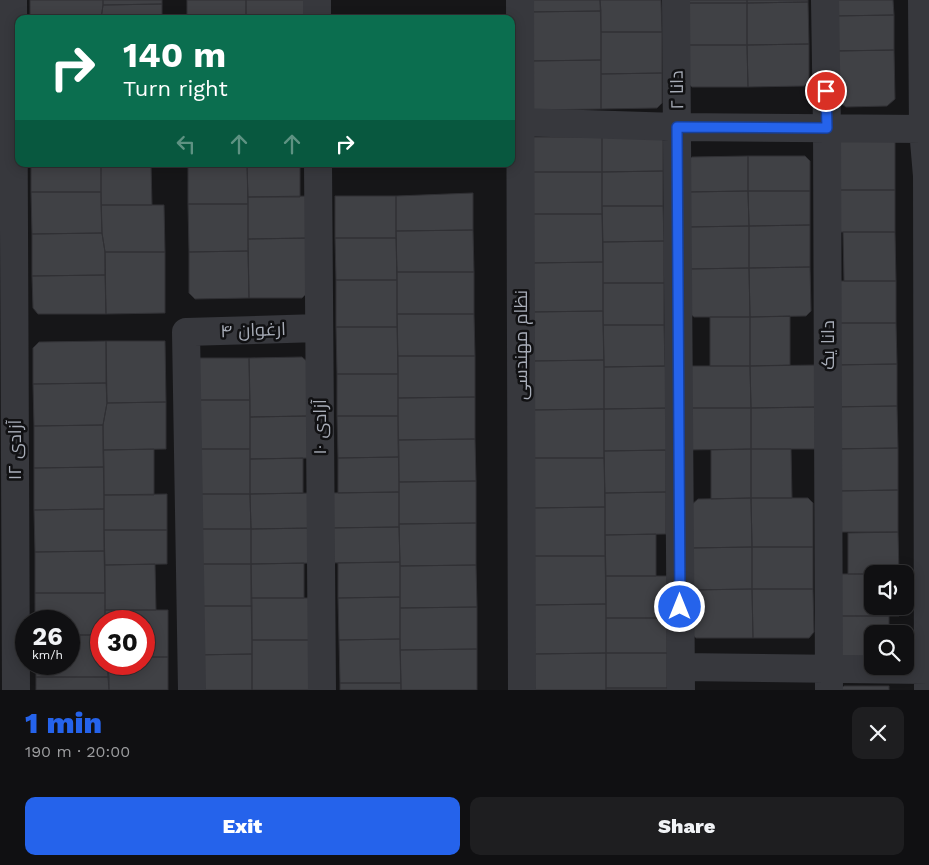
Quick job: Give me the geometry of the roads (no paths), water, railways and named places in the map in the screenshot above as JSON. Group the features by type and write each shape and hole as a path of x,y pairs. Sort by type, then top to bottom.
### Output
{"street":[{"name":"آزادی ۱۲","path":"13,0 7,237 8,503 16,690"},
{"path":"317,0 317,15"},
{"name":"نظام مهندسی","path":"520,0 522,690"},
{"name":"دانا ۲","path":"676,0 681,678"},
{"name":"دانا یک","path":"824,0 827,128 829,679"},
{"path":"681,678 928,680 928,176 923,130 922,0"},
{"path":"520,122 677,127 923,130"},
{"name":"آزادی ۱۰","path":"318,167 322,690"},
{"name":"ارغوان ۴","path":"192,690 186,332 319,328"}]}
